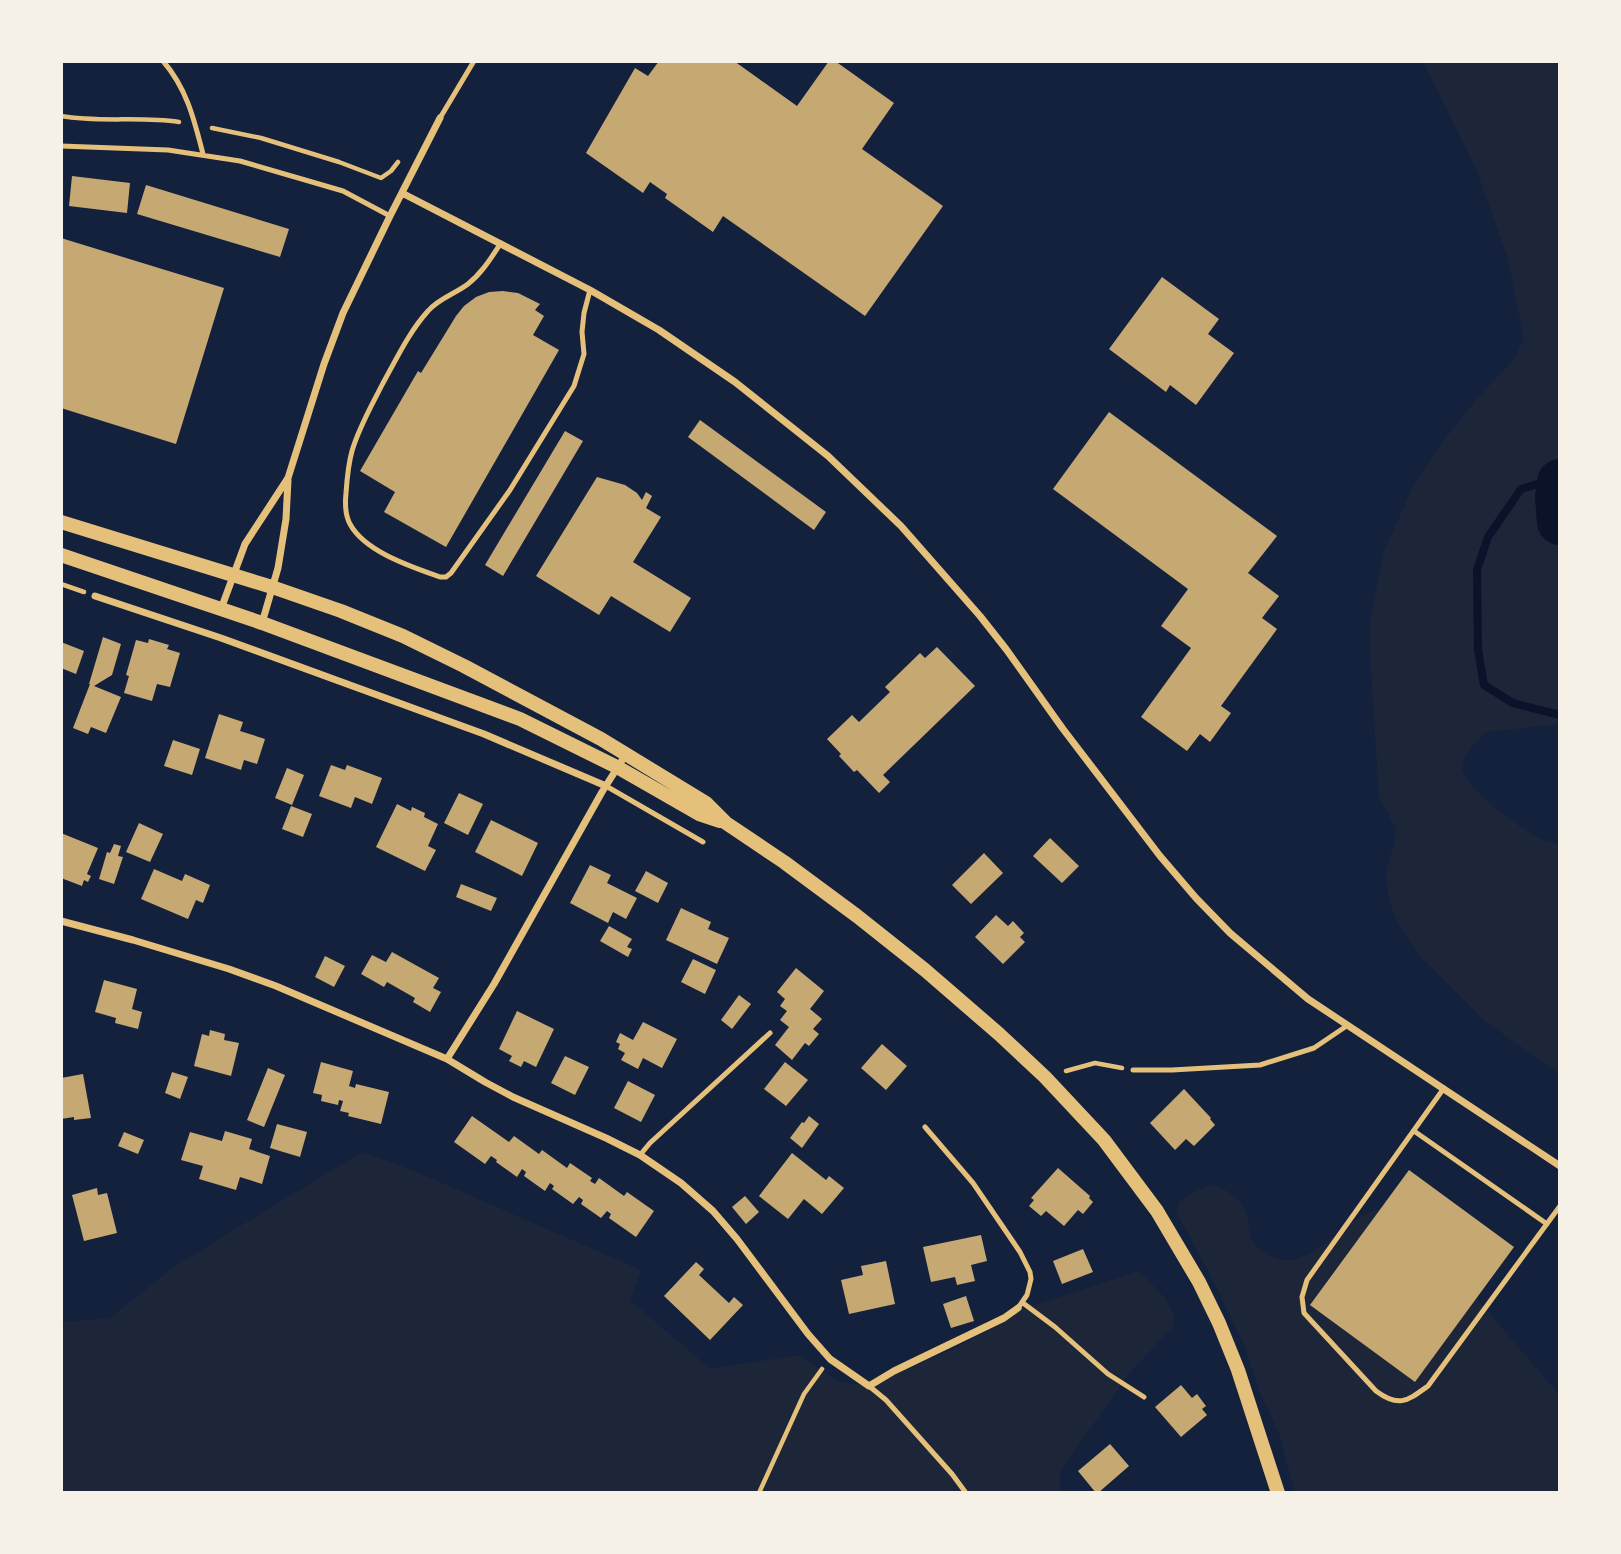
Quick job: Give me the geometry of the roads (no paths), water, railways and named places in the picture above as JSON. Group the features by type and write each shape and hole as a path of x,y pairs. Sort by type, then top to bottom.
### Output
{"main road":[{"path":"61,522 341,611 403,636 544,707 706,803 726,823 784,862 936,979 1045,1077 1104,1140 1133,1177 1176,1241 1199,1282 1230,1350 1278,1493"},
{"path":"61,555 262,623 520,719 617,767 699,814 726,823"}],"street":[{"path":"262,623 278,568 286,519 288,478 324,364 343,313 440,118"},
{"path":"402,193 590,290 659,330 735,382 828,456 901,526 980,616 1160,856 1230,933 1308,999 1560,1166"},
{"path":"221,609 245,544 288,478"},
{"path":"95,596 220,638 471,730 606,786"},
{"path":"447,1059 494,984 626,754"},
{"path":"61,921 132,940 276,986 447,1059 513,1097 640,1156 681,1183 713,1211 830,1359 869,1387 894,1371 1003,1318 1021,1305"}],"lane":[{"path":"163,61 186,96 203,154"},
{"path":"440,118 474,61"},
{"path":"61,146 168,150 240,160 343,191 390,216"},
{"path":"501,243 481,272 465,287 440,300 420,320 403,346 364,420 352,449 346,497 346,514 350,525 371,547 405,565 446,577 510,490 574,386 584,354 582,332 590,290"},
{"path":"606,786 703,842"},
{"path":"1133,1070 1260,1065 1314,1048 1348,1026"},
{"path":"640,1156 650,1143 770,1033"},
{"path":"1444,1088 1307,1280 1302,1297 1304,1313 1376,1391 1388,1401 1410,1399 1428,1386 1560,1206"},
{"path":"925,1127 973,1183 1020,1252 1031,1279 1021,1305 1055,1327 1108,1374 1144,1396"},
{"path":"1414,1131 1547,1224"},
{"path":"869,1387 886,1400 944,1464 966,1493"}],"waterway":[{"path":"1560,480 1554,479 1521,489 1488,537 1477,570 1478,650 1484,685 1513,703 1560,715"},
{"path":"1560,482 1560,522"}]}
